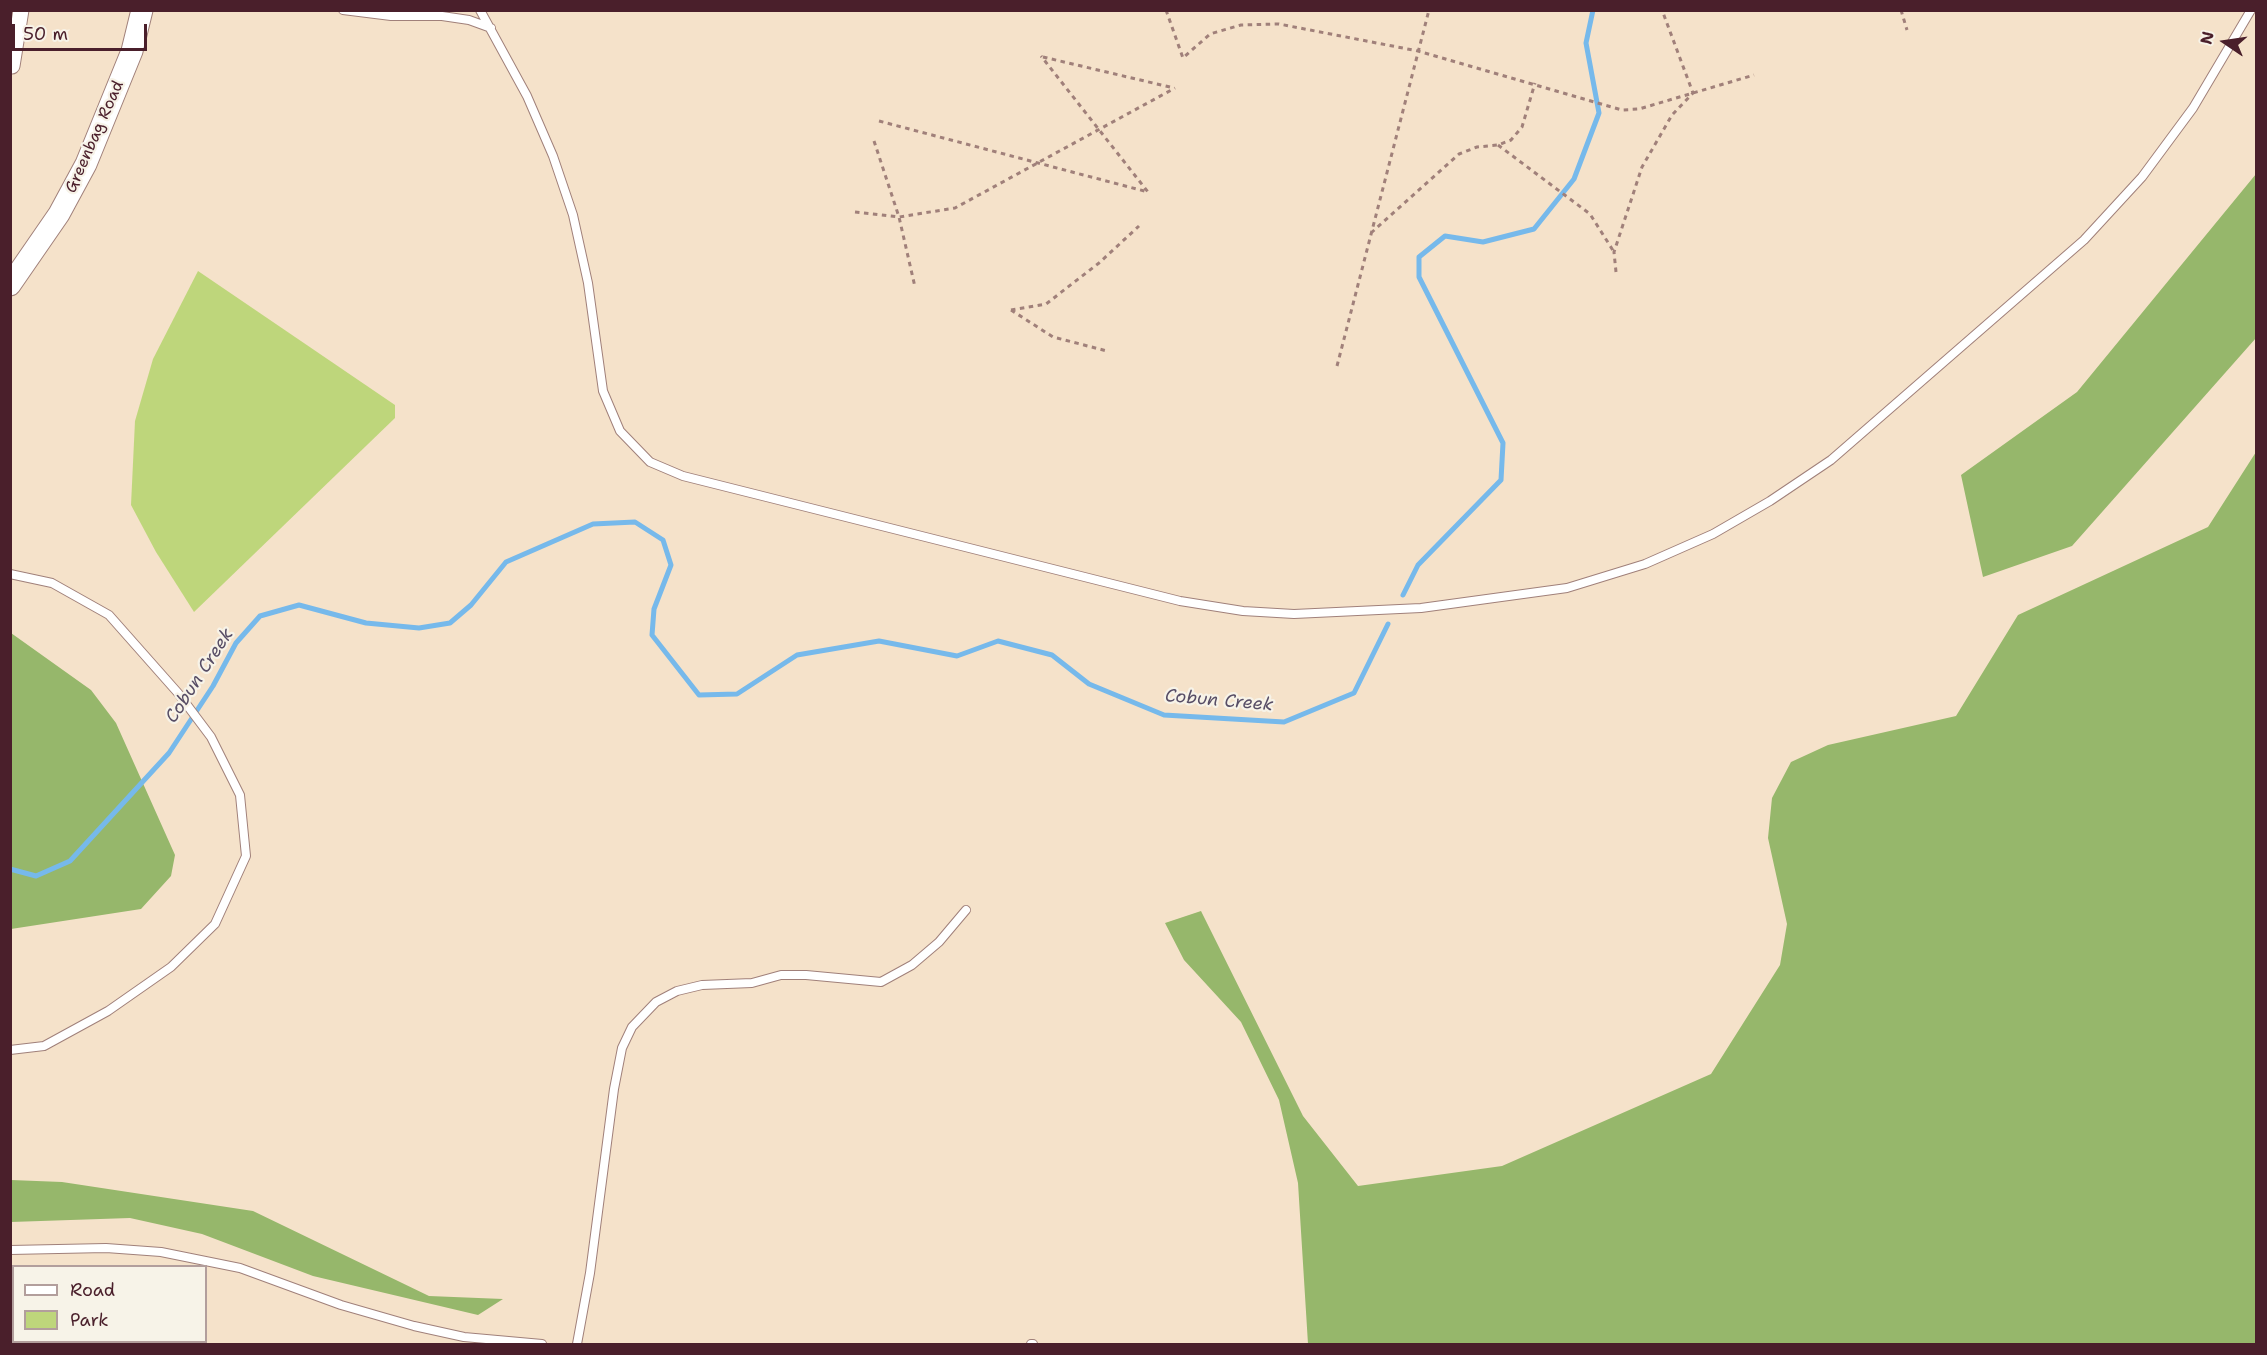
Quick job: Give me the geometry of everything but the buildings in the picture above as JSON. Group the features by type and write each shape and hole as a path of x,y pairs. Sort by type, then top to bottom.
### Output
{"main road":[{"name":"Greenbag Road","path":"10,285 58,214 86,164 132,51 142,10"}],"street":[{"path":"12,66 21,10"}],"lane":[{"path":"343,10 391,16 442,16 469,20 491,28"},
{"path":"480,10 528,96 553,156 573,215 588,283 603,391 620,431 650,462 705,482 1180,601 1243,611 1294,614 1421,608 1567,588 1645,564 1713,534 1770,501 1832,460 2084,240 2142,177 2193,108 2251,10"},
{"path":"10,574 52,583 109,615 178,693 212,737 240,795 246,856 215,924 171,967 108,1011 44,1046 10,1050"},
{"path":"577,1344 591,1273 614,1089 622,1048 632,1027 656,1002 677,991 702,985 752,983 781,975 881,982 912,965 939,942 966,910"},
{"path":"10,1250 106,1248 161,1252 240,1268 341,1305 414,1326 464,1337 542,1344"}],"path":[{"path":"1166,10 1183,58 1210,34 1241,25 1279,24 1418,51 1622,110 1639,109 1754,75"},
{"path":"1337,366 1430,10"},
{"path":"1662,10 1693,93"},
{"path":"1900,10 1907,30"},
{"path":"855,212 899,217 955,208 1037,163 1099,130 1175,88 1041,56 1048,66 1099,130 1148,192 1037,163 879,122"},
{"path":"1371,234 1459,154 1477,147 1498,145 1511,140 1522,127 1535,83"},
{"path":"1616,272 1614,252 1642,167 1672,115 1693,93"},
{"path":"874,141 899,217 915,287"},
{"path":"1498,145 1590,214 1614,252"},
{"path":"1107,351 1053,337 1011,310 1046,304 1099,263 1140,226"}],"green space":[{"path":"2256,174 2256,338 2072,546 1983,577 1961,475 2077,392"},
{"path":"198,271 395,405 395,418 194,612 156,552 131,505 135,421 153,359"},
{"path":"2256,452 2256,1344 1308,1344 1298,1183 1279,1100 1241,1022 1184,960 1165,923 1201,911 1303,1116 1358,1186 1502,1166 1711,1074 1780,965 1787,924 1768,838 1772,798 1791,762 1828,745 1956,716 2018,615 2208,527"},
{"path":"11,633 91,690 116,723 175,855 171,876 141,909 11,929"},
{"path":"11,1180 62,1182 253,1211 429,1296 503,1299 478,1315 313,1276 202,1234 130,1218 11,1222"}],"waterway":[{"name":"Cobun Creek","path":"1403,595 1418,565 1501,480 1503,443 1419,277 1419,257 1445,236 1483,242 1534,229 1574,179 1599,113 1586,43 1593,10"},
{"name":"Cobun Creek","path":"10,869 36,876 70,861 169,753 213,686 236,643 260,616 299,605 366,623 419,628 450,623 471,605 506,562 593,524 635,522 663,540 671,565 654,609 652,635 699,695 737,694 797,655 879,641 957,656 998,641 1052,655 1089,684 1164,715 1284,722 1354,693 1388,624"}]}
